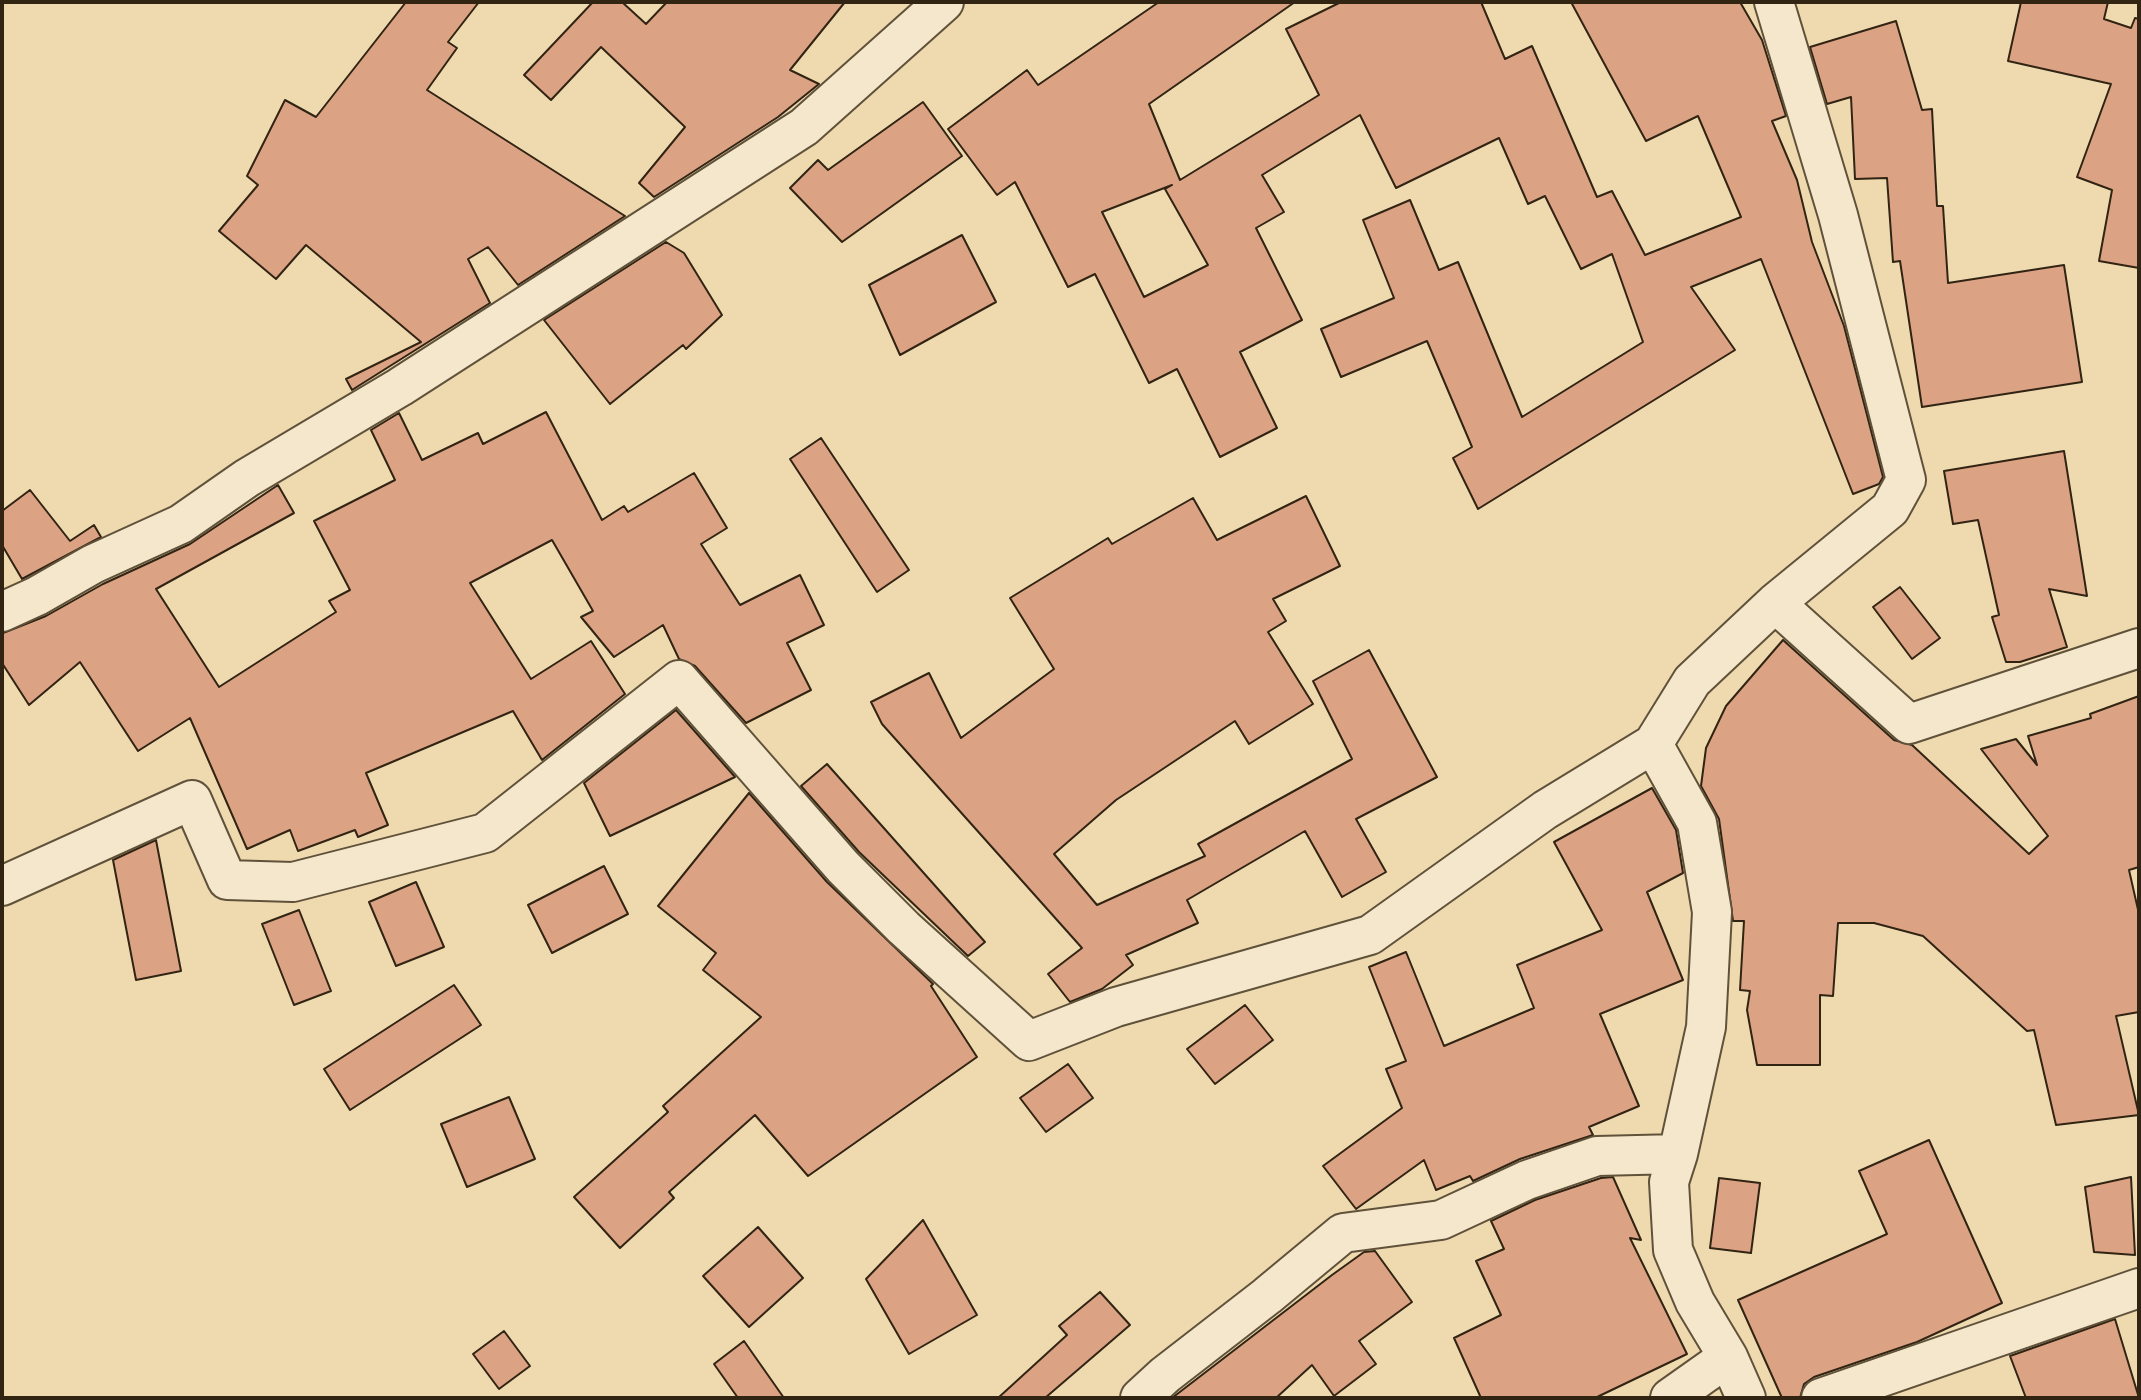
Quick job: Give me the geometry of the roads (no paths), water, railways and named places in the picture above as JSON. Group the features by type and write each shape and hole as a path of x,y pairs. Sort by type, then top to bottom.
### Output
{"street":[{"path":"2,612 37,596 93,564 181,524 247,478 400,387 792,134 944,2"},
{"path":"2,886 192,800 228,880 293,882 485,833 679,680 843,867 904,928 1030,1041 1116,1007 1370,935 1545,810 1653,744 1692,681 1776,603 1890,509 1906,480 1838,215 1774,2"},
{"path":"1776,603 1909,724 2139,648"},
{"path":"1653,744 1697,823 1712,912 1706,1027 1678,1154 1669,1182 1673,1250 1695,1302 1728,1357 1746,1398"},
{"path":"1140,1398 1164,1375 1268,1296 1343,1233 1441,1220 1527,1180 1597,1156 1678,1154"},
{"path":"1821,1398 2139,1288"},
{"path":"1670,1398 1728,1357"}]}
